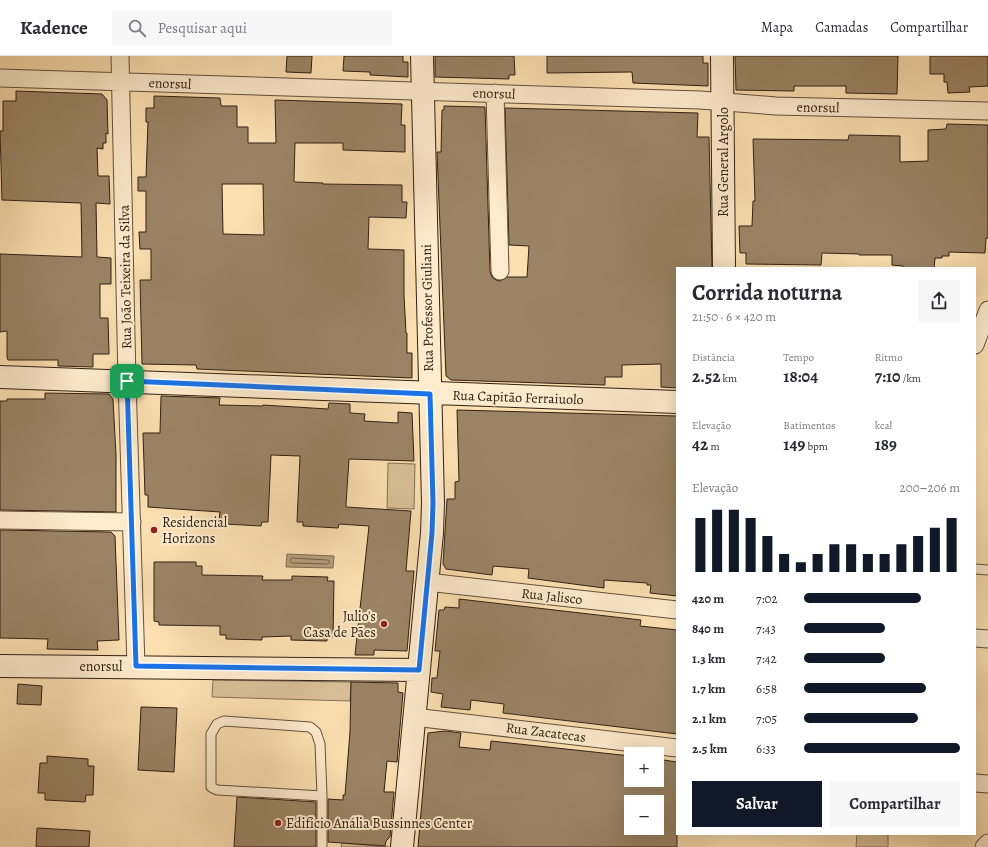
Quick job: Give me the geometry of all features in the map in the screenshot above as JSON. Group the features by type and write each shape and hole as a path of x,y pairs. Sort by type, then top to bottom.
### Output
{"street":[{"name":"Rua João Teixeira da Silva","path":"120,56 127,381 136,666"},
{"name":"Rua Professor Giuliani","path":"402,847 433,503 422,56"},
{"name":"Rua General Argolo","path":"722,56 724,267"},
{"name":"enorsul","path":"0,78 692,100 776,106 988,111"},
{"path":"495,93 500,271"},
{"path":"976,342 988,310"},
{"name":"Rua Capitão Ferraiuolo","path":"0,377 676,402"},
{"path":"0,520 132,522"},
{"name":"Rua Jalisco","path":"427,582 676,610"},
{"path":"976,638 988,639"},
{"name":"enorsul","path":"0,666 136,666 419,670"},
{"name":"Rua Zacatecas","path":"414,717 676,748"},
{"path":"976,783 988,784"},
{"path":"984,847 988,843"}],"lane":[{"path":"976,570 988,570"},
{"path":"322,796 218,790 211,787 211,734 216,724 224,721 310,727 316,732 320,744 322,796 322,847"}],"shaded area":[{"path":"388,463 415,464 414,509 387,508"},
{"path":"213,680 351,682 350,701 212,697"},
{"path":"857,835 888,835 888,847 856,847"},
{"path":"342,843 389,847 341,847"}],"water":[{"path":"287,554 334,556 333,568 286,567"}],"building":[{"path":"287,56 312,56 311,73 286,72"},
{"path":"344,56 403,56 403,62 408,62 408,77 370,75 370,72 343,71"},
{"path":"435,56 514,56 515,75 509,75 509,79 435,77"},
{"path":"547,56 703,56 703,63 708,63 708,86 633,83 632,72 547,73"},
{"path":"735,56 898,56 897,94 846,93 846,86 794,86 794,91 736,90"},
{"path":"930,56 988,56 988,86 969,87 970,92 948,93 947,82 944,82 944,74 930,74"},
{"path":"16,91 102,94 107,100 108,134 106,133 106,143 103,143 103,149 97,148 98,176 109,176 110,204 96,203 97,257 111,258 111,284 100,284 100,318 108,318 109,354 93,354 93,367 58,366 58,360 8,360 7,331 0,332 0,254 82,257 81,203 2,200 0,131 3,131 3,101 16,101"},
{"path":"154,96 220,98 221,106 237,106 237,127 248,127 248,143 276,143 275,100 402,104 401,125 405,125 405,152 343,150 343,143 295,143 294,181 323,184 402,185 402,202 407,202 406,218 369,217 368,249 404,250 404,295 407,353 412,353 412,378 197,369 196,365 142,364 140,280 151,280 151,249 140,249 139,232 146,232 146,191 138,191 138,177 146,177 148,122 146,122 146,108 154,108","holes":["222,184 263,184 264,235 223,234"]},
{"path":"444,106 485,107 490,271 492,277 500,281 507,277 527,277 529,246 509,245 505,108 698,113 697,137 709,137 712,267 676,267 676,388 661,387 661,364 622,365 622,377 605,377 605,385 451,380 446,376 437,152 441,152 442,110 444,110"},
{"path":"947,124 988,125 988,238 986,238 985,253 949,252 949,256 935,258 934,267 903,267 892,265 892,255 822,253 821,265 746,264 746,253 740,253 739,226 752,226 753,201 755,201 753,139 848,140 849,135 900,136 900,162 928,161 928,130 946,129"},
{"path":"45,393 109,394 113,399 116,455 116,512 0,510 0,401 7,401 7,399 45,399"},
{"path":"161,396 220,398 219,405 263,405 328,409 329,403 350,404 350,413 365,414 364,421 398,423 398,412 412,413 414,461 349,459 346,504 346,507 411,511 406,571 414,571 407,651 374,650 374,655 355,655 369,526 339,524 338,528 320,527 303,526 303,522 297,522 300,456 271,455 268,522 262,522 261,526 225,524 226,520 219,520 220,512 148,507 148,495 145,495 143,433 160,433"},
{"path":"457,410 676,416 676,596 650,593 651,585 647,585 647,583 604,580 604,588 528,578 529,569 493,566 492,575 446,569 443,564 447,499 455,499 455,482 459,481"},
{"path":"0,530 111,532 115,536 119,640 97,641 98,650 47,649 48,639 0,638"},
{"path":"154,562 196,562 196,566 202,566 202,575 263,576 262,580 292,580 292,576 328,577 327,581 334,581 333,637 327,636 327,641 291,640 291,636 262,637 262,640 226,639 226,635 220,635 220,626 159,625 159,622 154,621"},
{"path":"459,599 641,620 640,626 676,630 676,734 503,713 504,704 471,700 470,710 441,707 443,694 431,692 432,678 437,678 440,651 435,651 439,610 444,610 445,607 459,608"},
{"path":"351,682 398,683 398,692 403,693 397,762 387,761 384,792 394,792 390,837 386,841 385,846 328,842 328,799 343,800 343,795 345,795 350,732"},
{"path":"18,684 42,686 41,705 17,704"},
{"path":"141,707 177,708 174,772 138,770"},
{"path":"445,731 461,733 459,747 490,750 491,741 624,755 624,787 664,787 664,760 676,762 677,847 418,847 428,733"},
{"path":"47,756 88,759 88,766 94,766 93,795 86,795 85,802 45,800 45,793 38,793 40,763 47,763"},
{"name":"Edifício Anália Bussinnes Center","path":"237,797 316,802 316,847 234,847"},
{"path":"37,828 90,831 89,847 36,847"}],"place":[{"name":"Residencial Horizons","path":"154,530"},
{"name":"Julio's Casa de Pães","path":"384,624"},
{"name":"Edifício Anália Bussinnes Center","path":"278,823"}],"route":[{"path":"127,381 430,394 433,503 432,533 419,670 136,666 127,381"}]}
